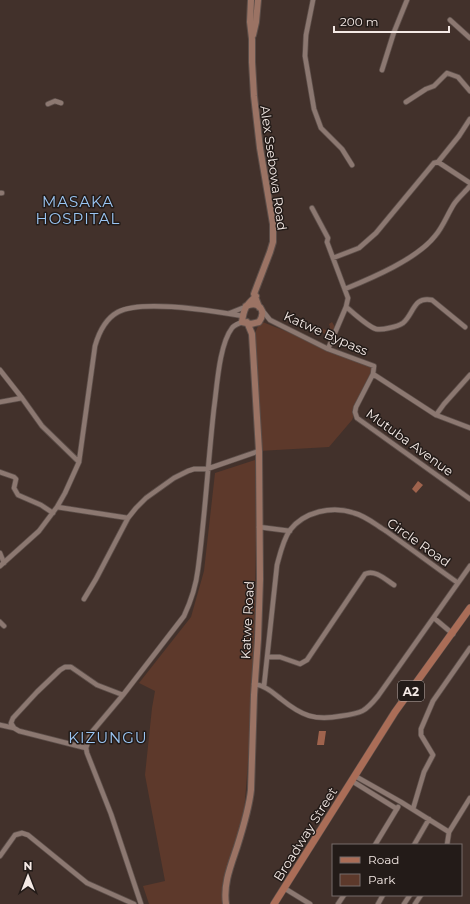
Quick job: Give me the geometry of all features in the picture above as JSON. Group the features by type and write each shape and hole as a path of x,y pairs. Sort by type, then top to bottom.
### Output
{"main road":[{"name":"A2","path":"353,779 395,712 453,634 470,608"},
{"name":"Broadway Street","path":"274,904 353,779"}],"street":[{"name":"Alex Ssebowa Road","path":"251,0 250,22 254,96 260,148 273,224 273,242 254,294 256,296"},
{"name":"Alex Ssebowa Road","path":"252,39 256,22 258,0"},
{"path":"313,0 306,35 305,56 314,109 321,128 342,149 352,165"},
{"path":"382,70 394,32 407,0"},
{"path":"450,20 470,38"},
{"path":"406,102 426,89 434,86 447,72 458,77 470,91"},
{"path":"48,104 54,101 61,103"},
{"path":"333,258 359,248 376,233 411,189 434,163 438,162 459,136 470,118"},
{"path":"438,162 470,183"},
{"path":"345,289 377,276 429,243 436,235 454,204 469,188"},
{"path":"312,208 328,237 327,242 348,298 346,307 328,349"},
{"path":"244,320 243,311 256,296 261,308 262,316 252,334"},
{"path":"346,307 372,327 381,330 405,322 415,305 427,299 432,300 465,327"},
{"path":"228,313 246,307 250,304 255,304 261,308"},
{"path":"2,564 39,531 53,513 65,493 79,462 95,346 100,332 110,318 119,312 133,307 151,305 228,313 251,324 259,321"},
{"name":"Katwe Bypass","path":"261,308 270,320 328,349 374,366 373,374 436,415 470,428"},
{"path":"141,904 111,814 86,748 91,733 123,695 184,616 190,604 198,571 207,469 218,374 225,342 232,329 244,320"},
{"name":"Katwe Road","path":"226,904 225,892 229,871 249,804 251,790 254,684 258,639 260,586 259,451 252,334 244,320"},
{"name":"Katwe Bypass","path":"259,321 270,320"},
{"path":"0,370 42,426 79,462"},
{"name":"Mutuba Avenue","path":"373,374 356,406 355,412 357,418 470,499"},
{"path":"436,415 470,375"},
{"path":"0,402 22,398"},
{"path":"84,599 128,518 146,498 174,478 188,471 194,469 207,469 259,451"},
{"path":"0,472 16,479 14,488 18,495 41,505 53,513"},
{"path":"57,507 128,518"},
{"name":"Circle Road","path":"254,684 264,686 284,701 312,718 332,718 362,712 367,709 378,696 458,583 368,519 355,513 347,511 324,510 309,515 290,531 281,549 277,565 264,686"},
{"path":"259,527 290,531"},
{"path":"0,553 2,564"},
{"path":"458,583 470,566"},
{"path":"268,657 280,657 300,664 307,660 365,574 374,572 394,585"},
{"path":"434,618 453,634"},
{"path":"0,622 4,626"},
{"path":"413,809 424,772 433,755 420,735 421,729 433,701 470,648"},
{"path":"14,728 12,723 13,718 37,692 65,667 71,667 93,683 123,695"},
{"path":"0,725 86,748"},
{"path":"353,779 402,802 449,832"},
{"path":"353,779 398,809"},
{"path":"447,843 449,832 470,798"},
{"path":"376,844 402,802"},
{"path":"415,844 429,819"},
{"path":"0,856 15,835 22,833 28,835 87,883 134,904"},
{"path":"284,888 309,904"},
{"path":"120,904 121,897"}],"green space":[{"path":"260,321 374,366 352,420 329,447 259,451 252,341"},
{"path":"332,322 335,327 329,336 319,331 321,328 328,331 330,327 329,324"},
{"path":"255,460 256,532 254,664 243,826 222,892 223,904 149,904 143,886 165,881 145,775 155,691 139,683 191,617 204,571 215,473"}],"shaded area":[{"path":"418,481 423,485 416,493 412,489"},
{"path":"319,731 326,731 324,745 317,745"}],"district":[{"name":"MASAKA HOSPITAL","path":"78,210"},
{"name":"KIZUNGU","path":"108,737"}]}
